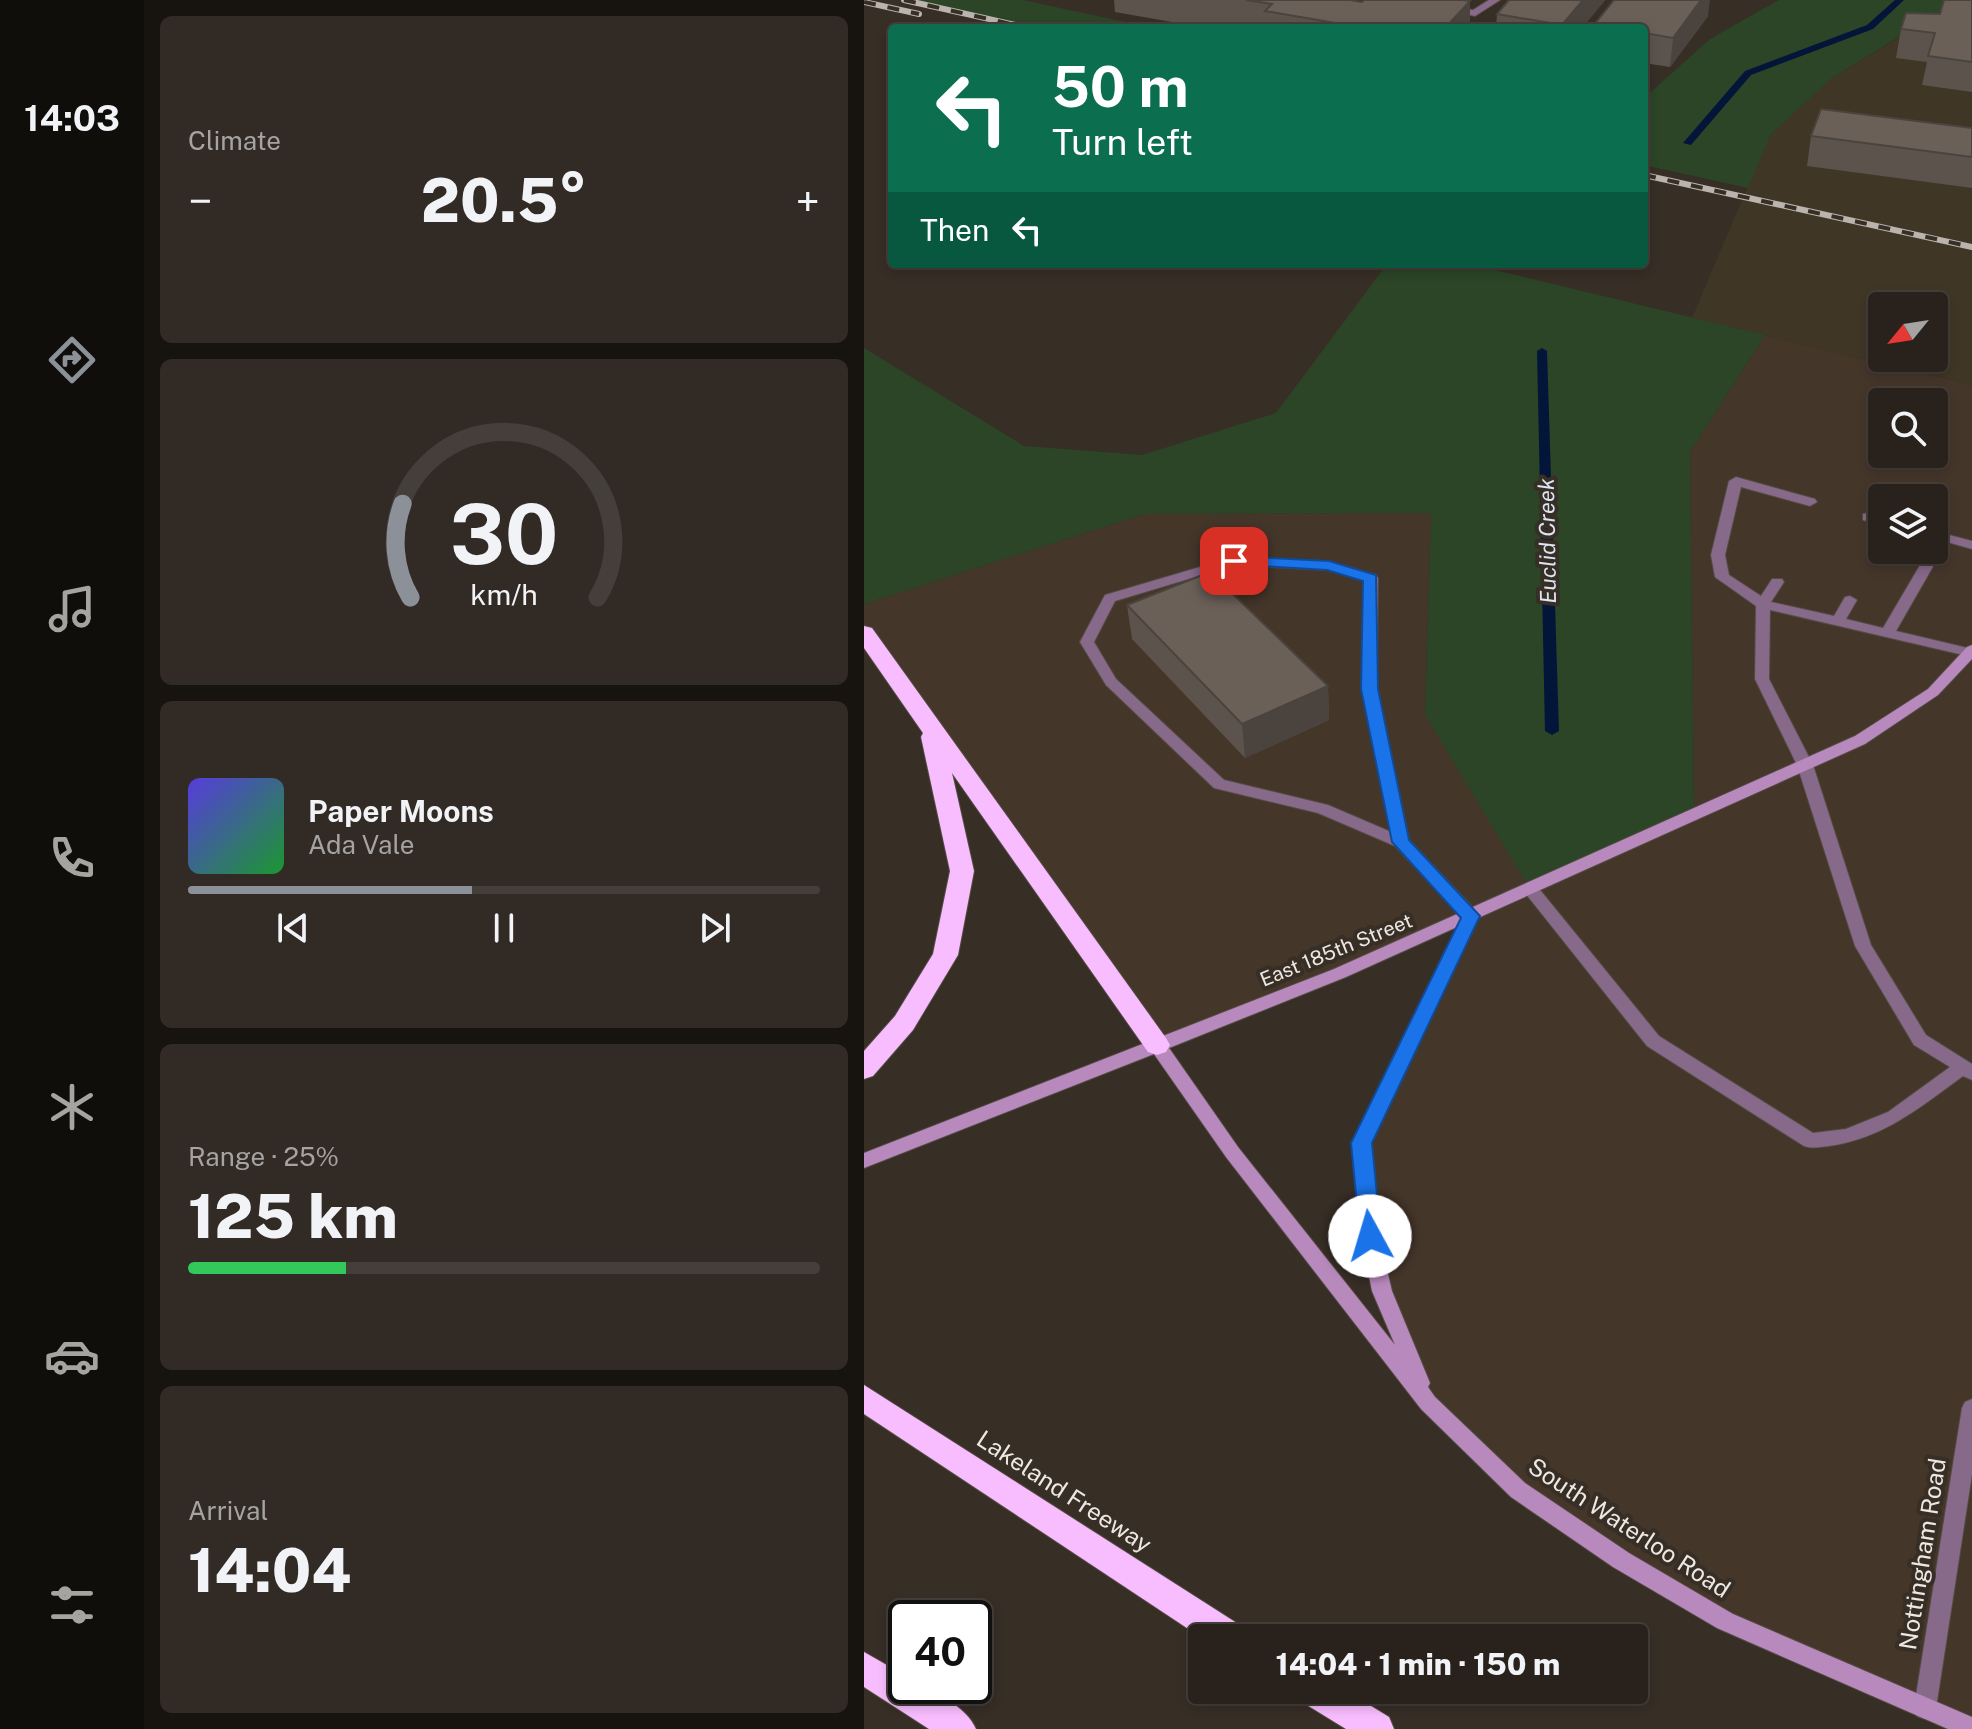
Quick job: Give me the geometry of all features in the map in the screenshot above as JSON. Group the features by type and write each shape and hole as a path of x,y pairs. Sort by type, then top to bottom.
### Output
{"highway":[{"path":"864,633 1157,1045"},
{"path":"864,1069 904,1023 945,955 962,871 929,727"},
{"name":"Lakeland Freeway","path":"864,1398 1210,1624"},
{"path":"864,1668 959,1729"},
{"path":"1337,1704 1377,1729"}],"street":[{"path":"1437,7 1475,13 1495,0"},
{"path":"1810,502 1736,481 1718,555 1722,577 1763,604 1970,652"},
{"path":"1948,539 1972,545"},
{"path":"1401,842 1370,689 1371,578 1329,566 1234,561 1110,598 1087,642 1111,682 1219,784 1322,809 1401,842 1471,916 1361,1143 1370,1236 1382,1291 1428,1403"},
{"path":"1887,634 1923,564"},
{"path":"1530,889 1653,1041 1810,1141 1848,1136 1894,1117 1968,1070 1920,1040 1863,946 1805,765 1762,679 1763,604 1777,582"},
{"path":"1838,622 1850,600"},
{"name":"East 185th Street","path":"864,1161 1340,973 1860,740 1933,692 1970,652"},
{"name":"South Waterloo Road","path":"1157,1045 1232,1152 1428,1403 1518,1490 1621,1560 1725,1621 1972,1728"},
{"name":"Nottingham Road","path":"1925,1708 1972,1408"}],"shaded area":[{"path":"1959,2 1972,3 1972,385 1918,372 1948,372 1948,292 1868,292 1868,360 1692,318 1770,134 1833,77"},
{"path":"1765,335 1868,360 1868,372 1918,372 1972,385 1972,1728 1725,1621 1518,1490 1428,1403 1382,1291 1361,1143 1470,918 1157,1045 864,633 864,604 1144,514 1431,513 1425,715 1694,815 1690,452"}],"green space":[{"path":"904,0 1023,0 1134,24 1011,24"},
{"path":"1779,0 1960,0 1833,77 1771,134 1748,188 1648,166 1648,94 1710,39"},
{"path":"1384,268 1487,268 1765,335 1690,452 1694,815 1530,889 1425,715 1431,513 1144,514 864,604 864,348 1024,446 1142,455 1276,413"}],"building":[{"path":"1246,0 1470,1 1449,24 1341,24 1265,11 1272,4"},
{"path":"1509,0 1583,0 1563,24 1497,14"},
{"path":"1614,0 1701,0 1673,38 1648,34 1648,24 1595,24"},
{"path":"1944,0 1972,0 1972,62 1928,56 1935,33 1901,29 1906,13 1940,14"},
{"path":"1821,109 1972,128 1972,157 1811,136"},
{"path":"1210,572 1328,686 1242,724 1127,605"}],"waterway":[{"name":"Euclid Creek","path":"1688,143 1748,73 1870,27 1900,0"},
{"name":"Euclid Creek","path":"1542,351 1552,731"}],"railway":[{"path":"904,0 1011,24"},
{"path":"864,2 919,14"},
{"path":"1648,176 1972,247"}],"route":[{"path":"1234,561 1329,566 1371,578 1370,689 1401,842 1471,916 1361,1143 1370,1236"}]}
